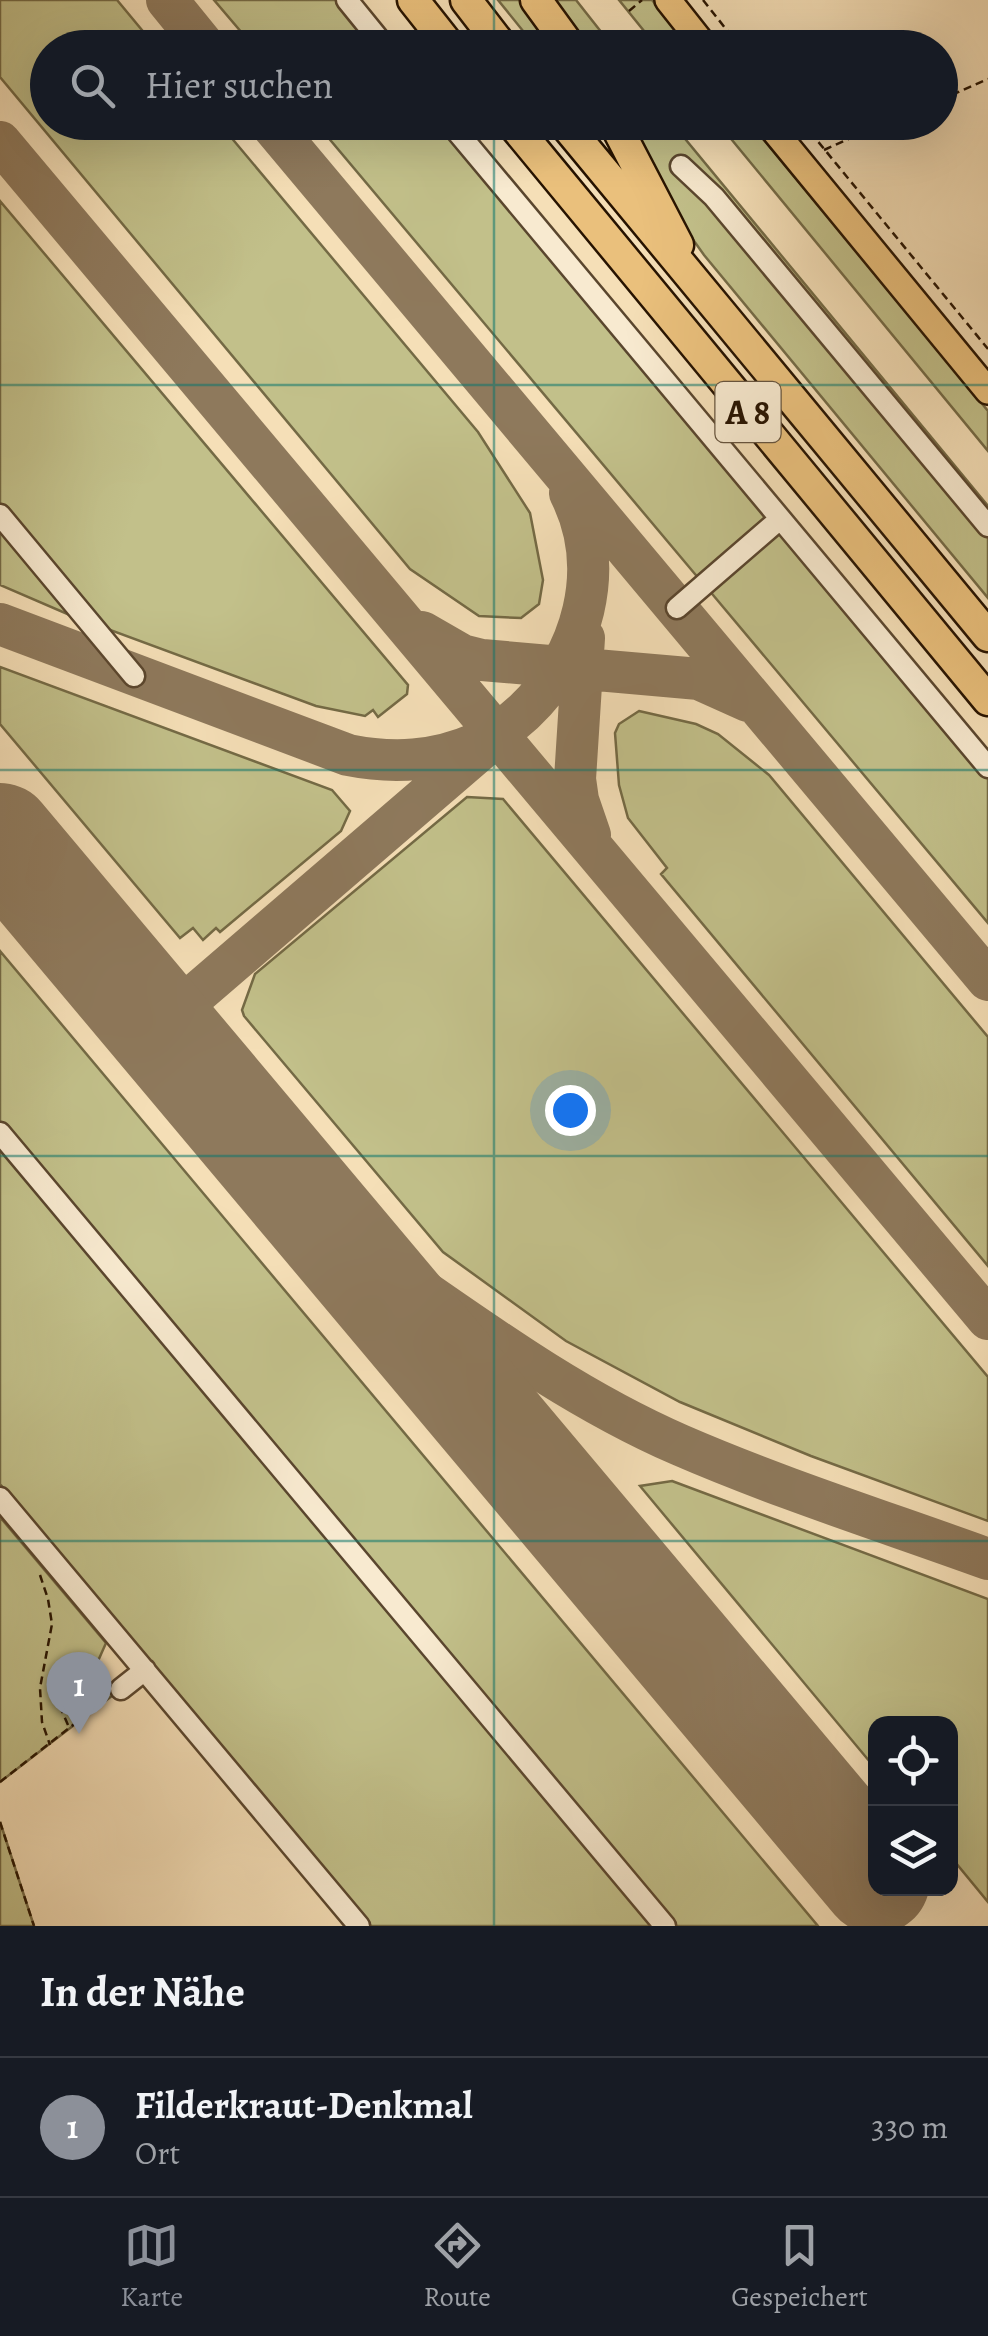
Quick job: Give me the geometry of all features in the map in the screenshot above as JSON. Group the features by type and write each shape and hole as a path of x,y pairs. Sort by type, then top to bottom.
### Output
{"highway":[{"path":"413,0 437,30"},
{"path":"466,0 489,30"},
{"path":"536,0 558,30"},
{"name":"A 8","path":"526,140 988,700"},
{"name":"A 8","path":"579,140 988,636"},
{"path":"623,140 699,288"}],"main road":[{"path":"668,0 692,30"},
{"path":"781,140 988,391"}],"lane":[{"path":"346,0 371,30"},
{"path":"464,140 988,766"},
{"path":"681,166 714,197 988,526"},
{"path":"0,515 134,676"},
{"path":"677,608 780,520"},
{"path":"0,1133 665,1926"},
{"path":"0,1498 359,1926"},
{"path":"120,1689 145,1670"}],"path":[{"path":"629,10 642,0"},
{"path":"702,0 726,30"},
{"path":"958,92 988,79"},
{"path":"816,140 988,349"},
{"path":"824,150 846,140"},
{"path":"40,1574 52,1624 40,1688 42,1722 50,1744"},
{"path":"69,1727 62,1711 72,1687"},
{"path":"0,1782 120,1689"},
{"path":"0,1822 34,1926"}],"shaded area":[{"path":"0,0 117,0 142,30 30,30 30,113 0,77"},
{"path":"214,0 340,0 366,30 240,30"},
{"path":"498,0 522,0 544,30 522,30"},
{"path":"547,0 576,0 600,30 569,30"},
{"path":"619,0 652,0 676,30 643,30"},
{"path":"52,140 233,140 478,432 530,513 543,580 539,604 521,618 479,616 410,569"},
{"path":"330,140 457,140 769,516 700,580"},
{"path":"633,140 686,140 988,506 988,598 704,255 672,210"},
{"path":"732,140 764,140 988,411 988,451"},
{"path":"0,201 408,685 407,694 378,717 373,710 365,716 316,706 102,627 0,506"},
{"path":"0,519 86,622 0,585"},
{"path":"778,534 785,535 988,773 988,923 708,589"},
{"path":"0,667 332,790 350,811 341,831 220,932 216,928 203,940 193,928 180,938 0,724"},
{"path":"639,711 696,724 718,734 769,775 988,1037 988,1266 661,874 667,868 628,818 619,785 615,733 619,724"},
{"path":"467,797 503,799 988,1377 988,1521 811,1456 680,1402 566,1341 443,1252 244,1016 242,1010 255,974"},
{"path":"0,951 818,1926 669,1926 0,1128"},
{"path":"0,1139 661,1926 371,1926 0,1484"},
{"path":"672,1481 988,1599 988,1902 958,1866 958,1716 868,1716 868,1760 640,1486"},
{"path":"0,1517 106,1643 94,1670 105,1686 114,1682 121,1689 0,1782"},
{"path":"0,1822 3,1831 34,1926 0,1926"}],"taxiway":[{"path":"167,0 191,30"},
{"path":"284,140 988,980"},
{"path":"0,142 988,1319"},
{"path":"159,1026 524,712 544,690 575,638 588,581 587,551 570,493"},
{"path":"0,624 348,755 414,760 478,743"},
{"path":"422,632 462,655 482,660 699,679 748,701"},
{"path":"584,638 575,779 590,835"},
{"path":"323,1222 541,1370 632,1422 756,1476 988,1559"}],"runway":[{"path":"0,837 868,1870"}],"place":[{"name":"Filderkraut-Denkmal","path":"79,1734"}]}
